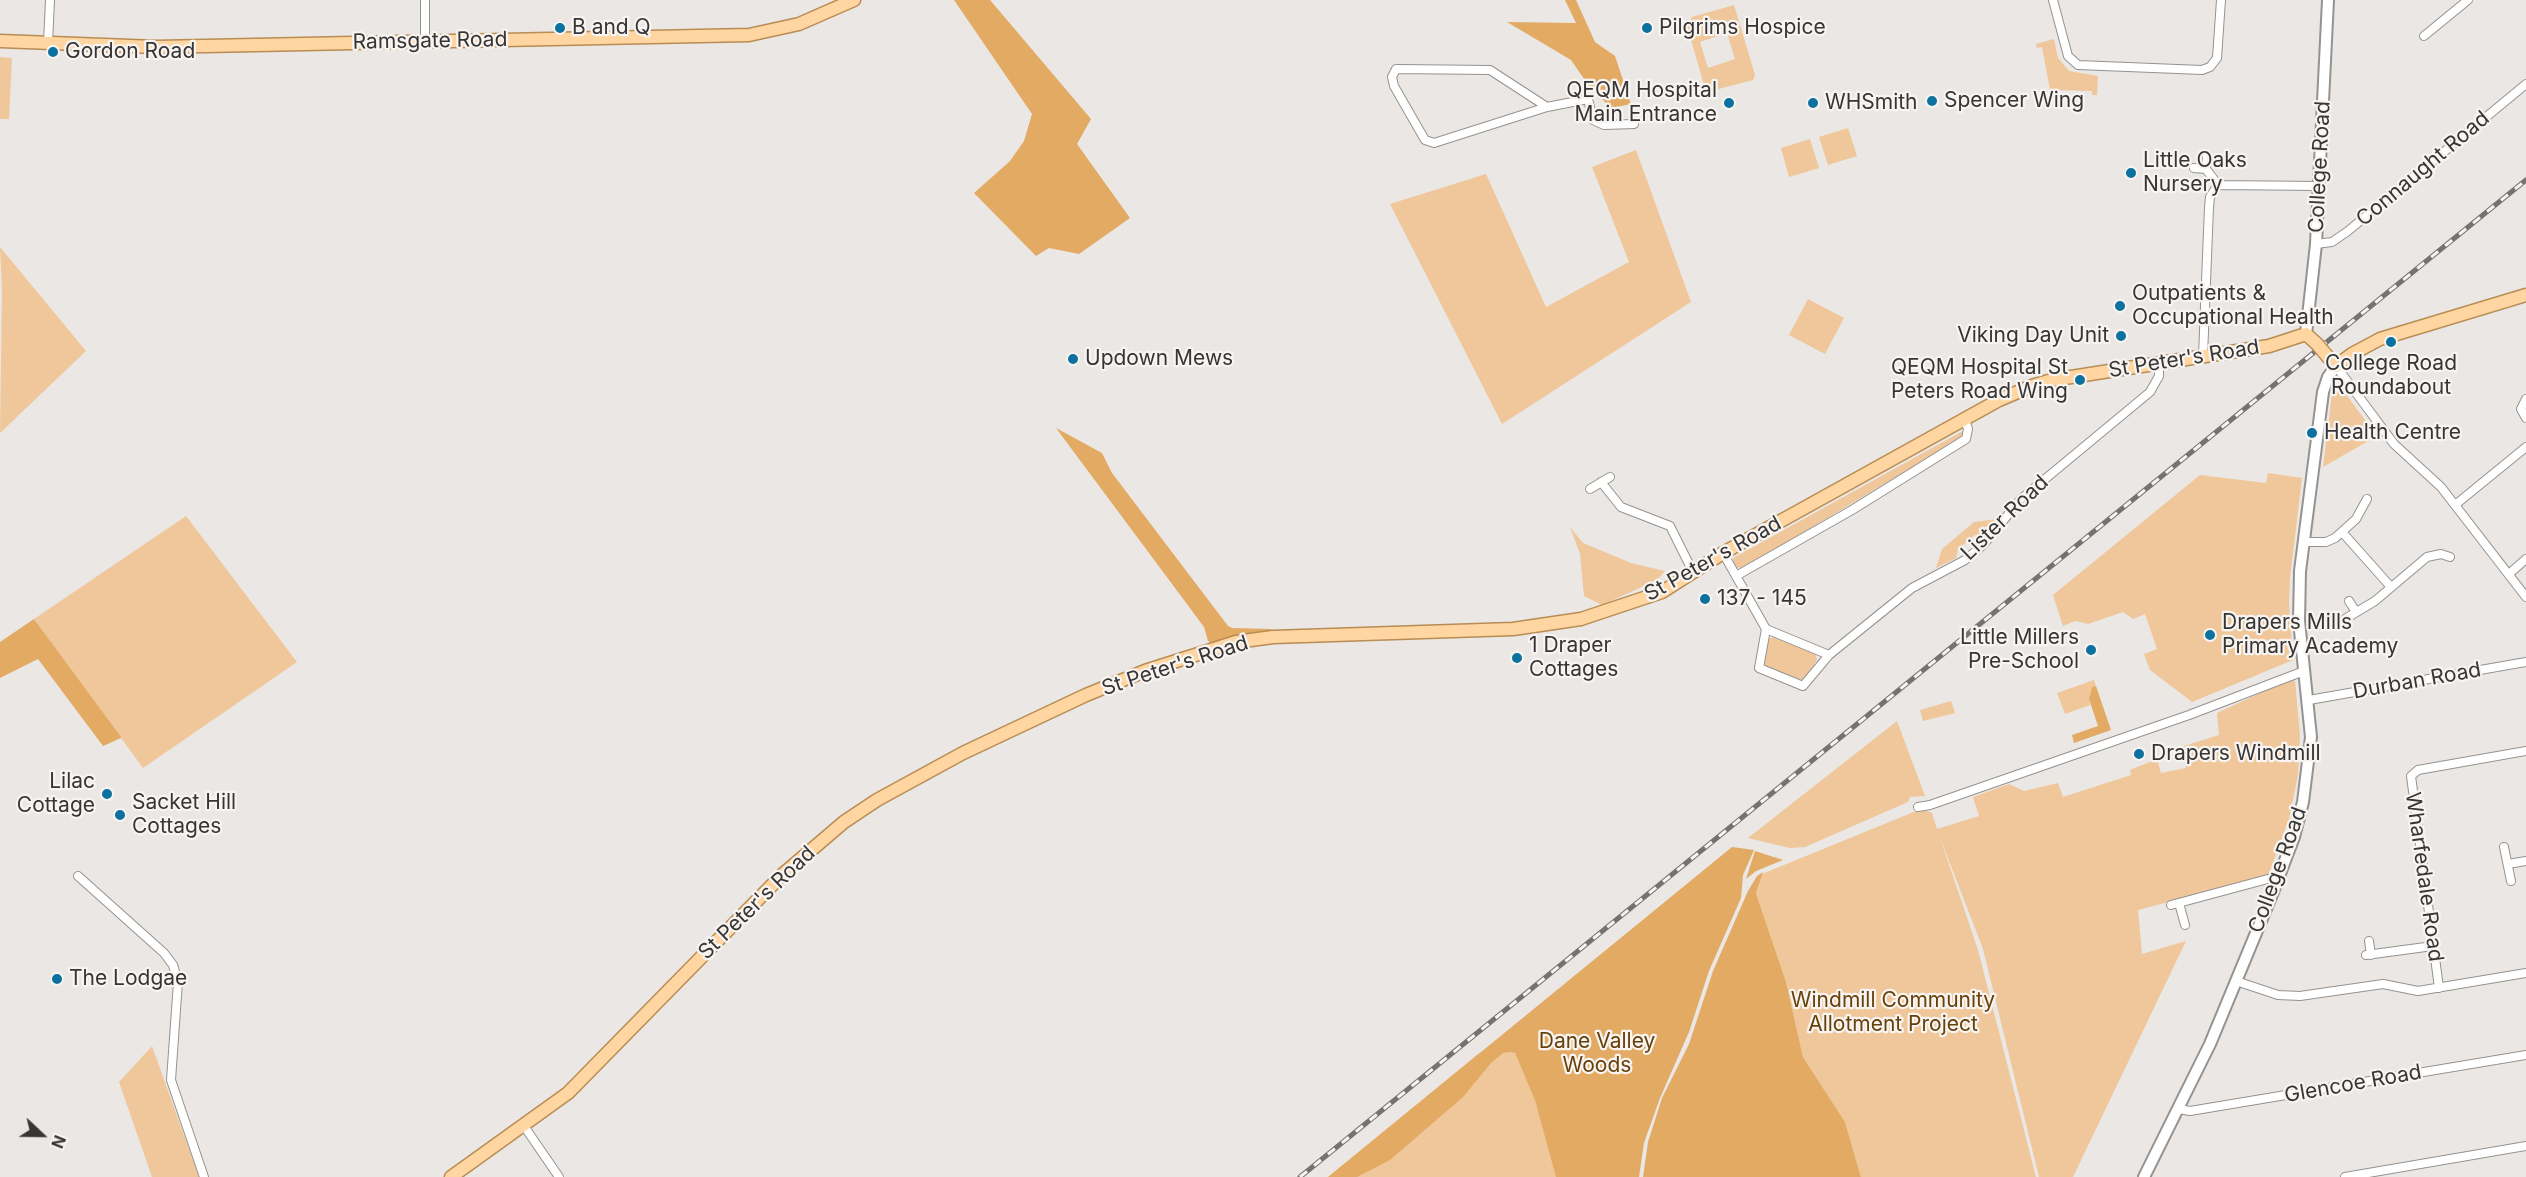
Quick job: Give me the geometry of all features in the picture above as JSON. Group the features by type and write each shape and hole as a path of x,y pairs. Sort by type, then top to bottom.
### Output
{"main road":[{"name":"Ramsgate Road","path":"0,41 156,47 749,34 799,24 854,0"},
{"name":"College Road","path":"2306,334 2320,186 2328,0"},
{"path":"2306,334 2332,362 2380,339 2526,295"},
{"name":"St Peter's Road","path":"451,1177 568,1093 782,875 836,829 878,800 921,775 1025,722 1145,671 1236,642 1273,637 1467,632 1558,624 1630,605 1662,592 1723,553 1999,400 2052,380 2279,344 2306,334"},
{"name":"College Road","path":"2144,1177 2179,1110 2236,981 2279,876 2303,801 2311,737 2298,600 2303,542 2323,392 2332,362"}],"street":[{"path":"48,43 50,0"},
{"path":"425,0 425,42"},
{"path":"2053,0 2068,56 2078,65 2202,70 2210,67 2217,58 2221,0"},
{"path":"2424,36 2468,0"},
{"path":"1547,107 1490,70 1396,69 1392,76 1394,86 1425,140 1434,143 1547,107 1588,99 1593,120 1604,125 1634,124"},
{"name":"Connaught Road","path":"2316,244 2332,242 2348,231 2526,84"},
{"path":"2207,155 2206,169 2218,185"},
{"path":"2194,168 2206,169"},
{"path":"2218,185 2320,186"},
{"path":"2203,356 2209,207 2210,197 2218,185"},
{"path":"2332,362 2394,444 2427,471 2510,573 2526,597"},
{"name":"Lister Road","path":"1766,629 1759,668 1803,686 1828,655 1912,588 1965,560 1983,545 2021,499 2150,392 2159,376 2159,364"},
{"path":"2526,399 2521,409 2526,418"},
{"name":"St Peter's Road","path":"1736,576 1852,510 1966,439 1968,429 1965,420"},
{"path":"2455,505 2526,447"},
{"path":"1590,489 1610,477"},
{"path":"1601,482 1621,507 1670,526 1693,572"},
{"path":"2303,542 2326,542 2342,532 2356,519 2367,499"},
{"path":"2342,532 2391,587"},
{"path":"1723,553 1766,629 1828,655"},
{"path":"2345,619 2391,587 2427,557 2441,554 2450,557"},
{"path":"2510,573 2526,559"},
{"path":"2349,601 2356,612"},
{"name":"Durban Road","path":"2309,700 2526,662"},
{"path":"1918,807 1930,805 2155,727 2304,671"},
{"name":"Wharfedale Road","path":"2439,988 2411,776 2418,770 2526,751"},
{"path":"2504,847 2511,881"},
{"path":"2508,864 2526,861"},
{"path":"78,876 164,953 173,965 178,982 171,1080 204,1177"},
{"path":"2185,925 2175,904 2279,876"},
{"path":"2369,940 2369,955 2433,946"},
{"path":"2236,981 2278,995 2300,996 2383,984 2418,992 2526,973"},
{"name":"Glencoe Road","path":"2179,1110 2190,1111 2526,1055"},
{"path":"524,1126 559,1177"},
{"path":"2345,1177 2526,1146"}],"green space":[{"path":"954,0 990,0 1091,119 1077,144 1130,218 1079,254 1049,248 1036,256 974,193 1010,161 1024,141 1032,114"},
{"path":"1565,0 1576,0 1595,42 1615,56 1631,104 1611,108 1589,86 1571,60 1507,22 1576,23"},
{"path":"1734,5 1755,75 1753,80 1711,91 1704,85 1687,26 1692,17","holes":["1727,33 1735,59 1708,68 1700,42"]},
{"path":"2054,39 2058,58 2069,71 2098,76 2097,95 2092,95 2092,91 2050,90 2042,47 2037,48 2036,44"},
{"path":"0,57 12,58 9,119 0,119"},
{"path":"1848,128 1857,156 1828,165 1819,137"},
{"path":"1810,139 1819,168 1789,177 1781,148"},
{"path":"1636,150 1691,302 1502,424 1390,204 1486,174 1546,307 1629,262 1592,167"},
{"path":"0,247 86,351 0,433 2,290"},
{"path":"1808,299 1844,318 1825,354 1789,335"},
{"path":"2342,389 2377,436 2323,467 2332,394"},
{"path":"1056,428 1102,453 1112,473 1228,626 1271,629 1270,636 1214,645 1208,641 1204,627"},
{"path":"1961,432 1964,433 1959,439 1776,549 1741,568 1735,567 1733,558"},
{"path":"2268,473 2302,478 2290,578 2289,605 2293,660 2192,702 2150,670 2144,654 2157,649 2145,614 2133,619 2123,612 2088,624 2075,621 2063,626 2053,595 2200,475 2266,483"},
{"path":"186,516 297,662 143,768 34,619"},
{"path":"1997,519 1983,536 1975,535 1958,549 1956,558 1936,568 1942,549 1974,522"},
{"path":"1570,527 1583,543 1631,563 1665,571 1657,580 1602,605 1584,596 1580,554"},
{"path":"34,619 121,738 103,746 38,659 0,678 0,642"},
{"path":"1774,637 1815,653 1817,660 1803,680 1764,667 1768,639"},
{"name":"Windmill Community Allotment Project","path":"2291,679 2295,681 2300,735 2298,775 2289,819 2268,876 2138,910 2142,954 2186,941 2073,1177 2039,1177 1983,949 1939,835 1978,950 2036,1177 1861,1177 1845,1122 1803,1057 1786,982 1756,893 1762,874 1921,809 1932,813 1937,829 1979,816 1973,797 2009,784 2024,791 2058,783 2063,797 2131,775 2130,770 2157,759 2161,773 2186,768 2181,747 2219,735 2217,713"},
{"path":"2094,680 2096,686 2092,687 2090,705 2065,714 2057,693"},
{"path":"2096,686 2111,730 2074,743 2072,735 2098,726 2089,699 2092,687"},
{"path":"1951,701 1955,713 1923,721 1920,710"},
{"path":"1897,721 1925,796 1910,797 1908,802 1805,847 1790,848 1748,838"},
{"name":"Dane Valley Woods","path":"1732,847 1754,850 1743,875 1741,898 1709,971 1689,1032 1660,1098 1644,1143 1639,1177 1556,1177 1535,1100 1515,1053 1511,1052 1503,1053 1491,1063 1463,1097 1390,1160 1357,1177 1328,1177"},
{"path":"1755,851 1783,860 1756,871 1746,879"},
{"name":"Dane Valley Woods","path":"1763,872 1756,893 1786,982 1803,1057 1845,1122 1861,1177 1643,1177 1648,1142 1662,1098 1689,1044 1713,971 1748,891 1757,876"},
{"path":"1502,1041 1515,1053 1570,1177 1328,1177 1478,1054"},
{"path":"152,1046 199,1177 152,1177 119,1082"}],"railway":[{"path":"1300,1177 2526,180"}],"place":[{"name":"B and Q","path":"560,28"},
{"name":"Pilgrims Hospice","path":"1647,28"},
{"name":"Gordon Road","path":"53,52"},
{"name":"Spencer Wing","path":"1932,101"},
{"name":"QEQM Hospital Main Entrance","path":"1729,103"},
{"name":"WHSmith","path":"1813,103"},
{"name":"Little Oaks Nursery","path":"2131,173"},
{"name":"Outpatients & Occupational Health","path":"2120,306"},
{"name":"Viking Day Unit","path":"2121,336"},
{"name":"College Road Roundabout","path":"2391,342"},
{"name":"Updown Mews","path":"1073,359"},
{"name":"QEQM Hospital St Peters Road Wing","path":"2080,380"},
{"name":"Health Centre","path":"2312,433"},
{"name":"137 - 145","path":"1705,599"},
{"name":"Drapers Mills Primary Academy","path":"2210,635"},
{"name":"Little Millers Pre-School","path":"2091,650"},
{"name":"1 Draper Cottages","path":"1517,658"},
{"name":"Drapers Windmill","path":"2139,754"},
{"name":"Lilac Cottage","path":"107,794"},
{"name":"Sacket Hill Cottages","path":"120,815"},
{"name":"The Lodgae","path":"57,979"}]}
